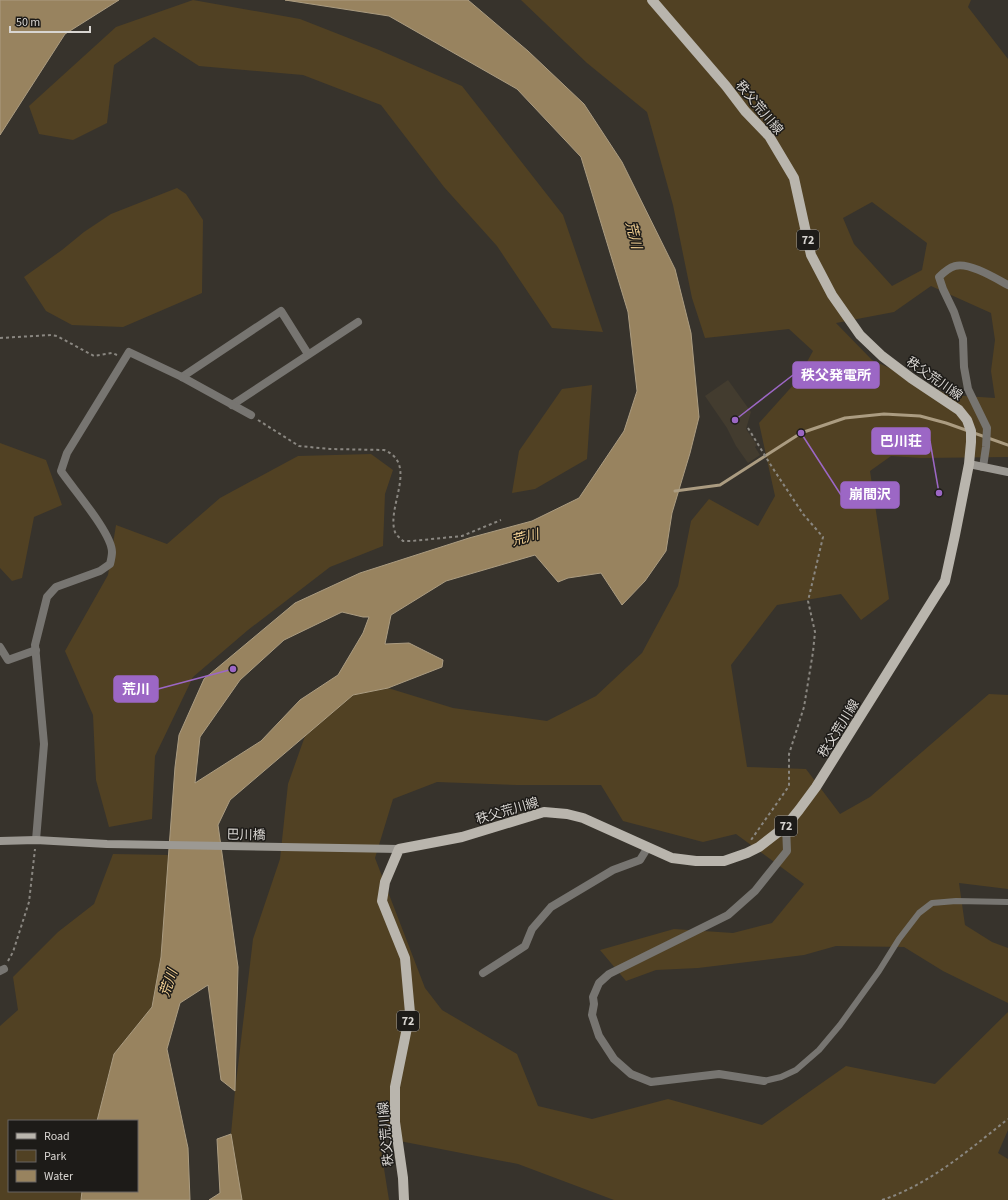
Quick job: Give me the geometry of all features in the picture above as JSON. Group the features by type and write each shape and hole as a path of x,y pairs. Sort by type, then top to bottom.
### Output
{"main road":[{"name":"秩父荒川線","path":"404,1200 403,1178 395,1122 395,1087 410,1013 405,958 382,901 385,882 399,849 462,837 544,812 567,814 583,818 672,858 696,861 724,860 747,853 759,847 786,826 816,787 945,581 969,464 971,442 967,420 959,410 911,378 882,356 860,336 832,295 811,255 794,178 769,136 745,111 726,86 652,0"},
{"path":"969,464 1008,472"},
{"name":"巴川橋","path":"0,842 36,840 107,844 399,849"}],"street":[{"path":"983,467 987,428 968,389 964,367 963,339 954,312 939,277 944,271 954,266 962,266 979,270 1008,285"},
{"path":"182,377 281,311 308,354"},
{"path":"232,405 358,322"},
{"path":"36,840 44,744 35,645 47,597 56,587 100,571 110,564 112,551 110,540 62,471 67,454 129,352 182,377 251,415"},
{"path":"0,647 8,660 36,650"},
{"path":"764,1081 719,1074 650,1082 631,1074 614,1059 599,1036 592,1015 594,1004 593,997 600,983 609,974 728,915 749,896 787,851 786,826"},
{"path":"483,973 525,946 532,929 551,907 613,870 640,860 648,847"}],"lane":[{"path":"764,1081 781,1077 796,1070 819,1050 840,1025 879,971 899,939 919,913 932,903 956,901 1008,902"}],"path":[{"path":"0,338 51,335 57,336 94,356 112,354 126,357"},
{"path":"251,415 299,446 330,449 384,450 392,453 398,464 401,477 393,520 395,533 403,541 462,536 501,520"},
{"path":"747,853 751,838 789,786 789,754 804,707 813,652 815,632 808,601 824,537 803,514 748,428"},
{"path":"2,970 13,952 29,902 36,840"},
{"path":"882,1200 900,1194 938,1171 1008,1119"}],"shaded area":[{"path":"728,380 751,412 746,429 757,445 755,447 760,455 748,463 736,446 727,428 705,396"}],"green space":[{"path":"193,0 300,19 379,50 462,86 563,215 603,332 552,328 497,246 444,187 381,105 303,75 199,66 154,37 114,65 107,123 73,140 39,134 29,106 116,27"},
{"path":"521,0 971,0 968,7 1008,59 1008,457 921,458 891,456 870,471 889,599 861,620 841,594 777,605 731,665 747,767 806,769 840,814 870,797 989,694 1008,695 1008,889 959,883 965,925 992,942 1008,948 1008,1003 943,971 904,947 836,946 804,955 698,968 656,970 626,981 600,950 674,929 733,933 772,923 804,884 736,834 703,842 623,821 601,785 517,785 437,782 393,799 375,858 425,988 442,1010 517,1054 538,1106 592,1119 668,1099 762,1125 846,1066 935,1084 1008,1012 1008,1130 998,1153 1008,1159 1008,1200 614,1200 518,1164 379,1137 389,1200 241,1200 231,1134 253,939 280,859 288,784 305,736 353,695 388,688 453,708 547,721 596,696 642,653 678,586 691,521 709,499 758,526 775,496 759,423 796,382 813,351 789,329 705,338 692,298 673,205 647,112 587,63","holes":["872,202 927,243 922,270 892,286 854,244 843,218","931,286 991,313 995,340 991,371 995,398 949,395 872,360 836,323 894,312"]},
{"path":"177,188 186,194 203,220 202,293 123,327 72,325 46,311 24,277 84,232 111,214"},
{"path":"592,385 587,459 535,489 512,493 519,451 562,389"},
{"path":"0,443 46,460 62,505 34,517 22,578 12,581 0,568"},
{"path":"371,454 393,470 385,494 383,546 330,567 248,630 193,677 155,756 152,819 109,827 96,780 93,715 65,651 108,575 116,525 167,544 220,498 298,456"},
{"path":"113,854 169,855 161,957 152,1007 114,1054 97,1120 8,1120 8,1192 82,1192 81,1200 0,1200 0,1026 18,1010 13,977 58,932 94,904"}],"water":[{"path":"0,0 119,0 65,34 0,135"},
{"path":"285,0 468,0 528,51 584,104 622,162 675,269 691,333 699,417 672,513 666,551 645,581 622,605 601,573 568,578 558,582 535,555 446,581 391,615 385,644 409,643 443,660 442,667 388,688 353,695 230,800 218,825 238,967 235,1091 221,1080 208,985 180,1003 167,1049 188,1148 190,1200 81,1200 82,1192 138,1192 138,1120 97,1120 114,1054 152,1007 161,957 175,767 179,735 204,679 295,603 360,573 469,538 532,521 579,498 624,431 637,391 628,312 581,157 517,89 389,16","holes":["342,612 369,617 363,633 338,675 300,700 261,741 195,783 200,737 240,680 284,640"]},
{"path":"231,1134 242,1200 209,1200 220,1193 217,1139"}],"waterway":[{"path":"675,491 720,485 801,433 845,418 884,414 920,416 946,423 1008,445"}],"place":[{"name":"秩父発電所","path":"735,420"},
{"name":"崩間沢","path":"801,433"},
{"name":"巴川荘","path":"939,493"},
{"name":"荒川","path":"233,669"}]}
